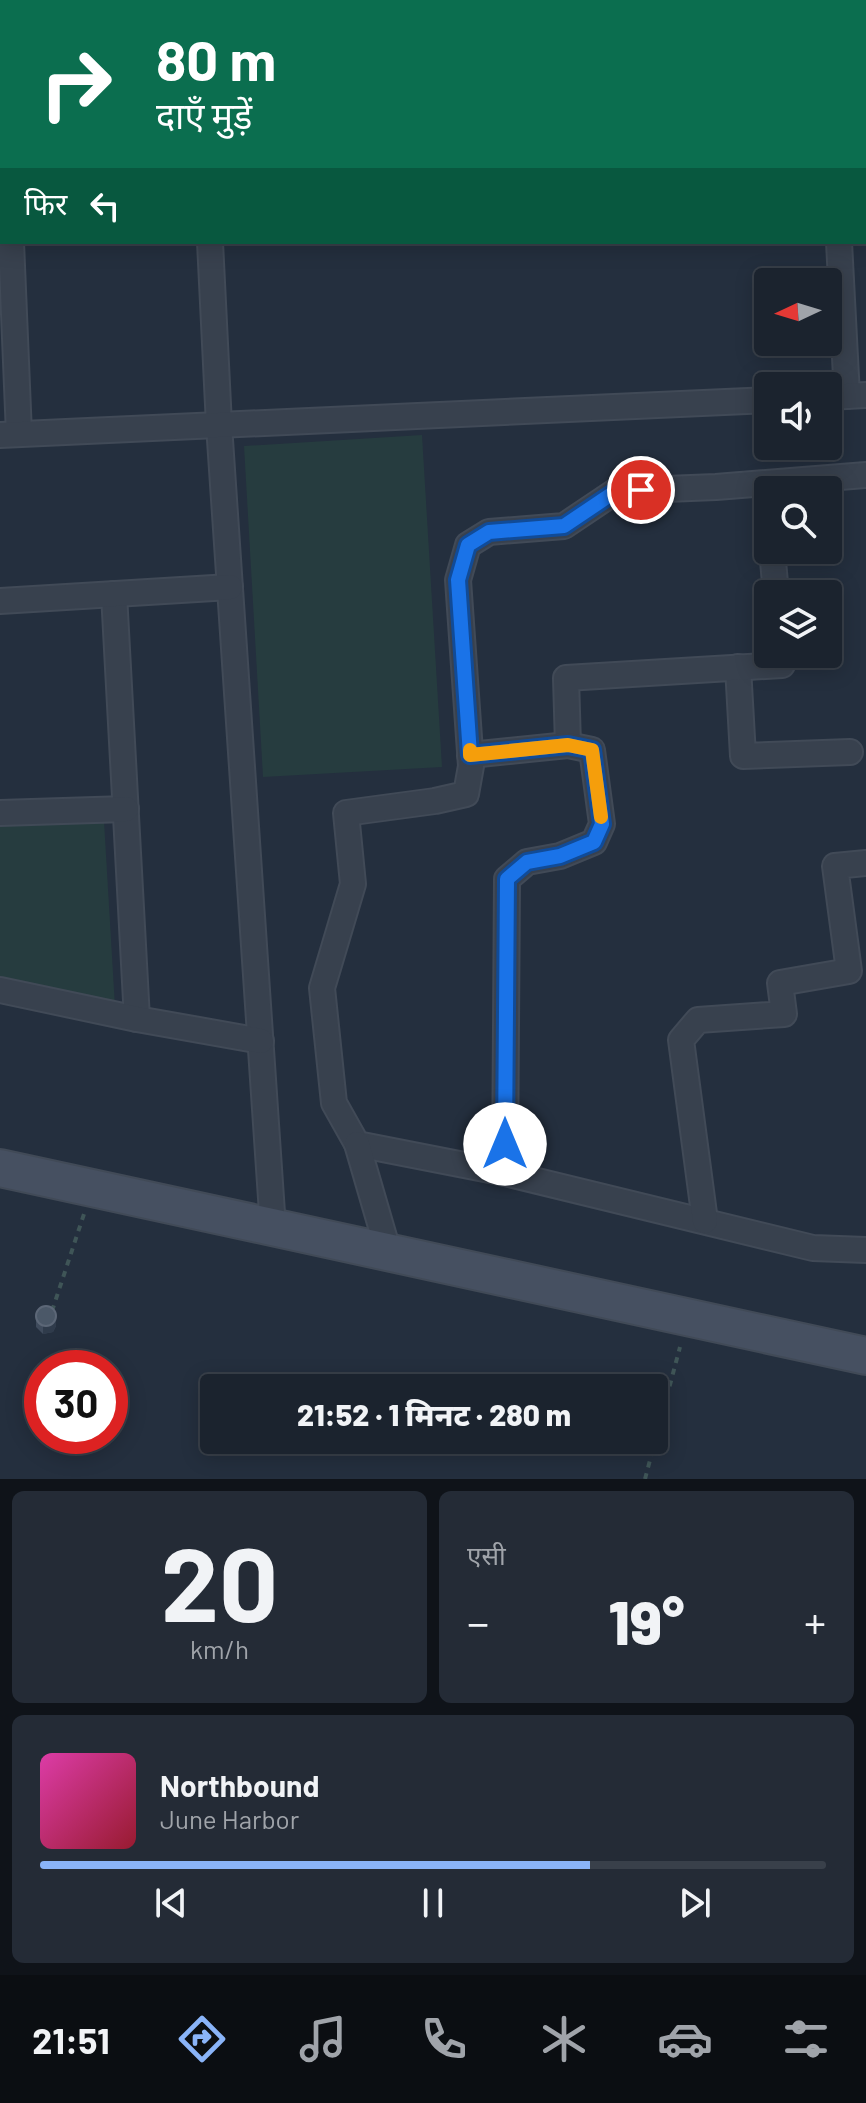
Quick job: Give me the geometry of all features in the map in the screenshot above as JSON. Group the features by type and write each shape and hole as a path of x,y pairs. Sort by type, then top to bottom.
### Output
{"street":[{"path":"11,244 10,435 754,401"},
{"path":"210,244 219,425 273,1228"},
{"path":"839,244 847,396"},
{"path":"842,479 866,475"},
{"path":"389,1254 357,1144 334,1103 322,988 353,884 346,813 466,794 471,766 458,580 468,545 489,532 564,526 616,491 716,487 754,491"},
{"path":"0,601 230,587"},
{"path":"114,594 137,1019"},
{"path":"568,745 566,678 754,666"},
{"path":"738,667 743,756 850,752"},
{"path":"470,755 568,745 592,750 602,824 594,842 560,856 527,862 507,879 505,1173"},
{"path":"0,813 126,809"},
{"path":"705,1221 681,1040 698,1020 784,1014 780,983 849,971 835,866 866,863"},
{"path":"0,990 261,1041"},
{"path":"357,1144 505,1173 813,1248 866,1250"},
{"path":"0,1168 866,1356"}],"path":[{"path":"51,1314 93,1189"},
{"path":"645,1479 688,1317"}],"green space":[{"path":"422,435 442,767 263,777 244,446"},
{"path":"104,821 115,1007 0,982 0,825"}],"building":[{"path":"46,1306 53,1309 56,1316 53,1323 46,1326 39,1323 36,1316 39,1309"}],"slow traffic":[{"path":"470,750 470,755 568,745 592,750 601,817"}],"route":[{"path":"505,1144 507,879 527,862 560,856 594,842 602,824 592,750 568,745 470,755 458,580 468,545 489,532 564,526 616,491 641,490"}]}
